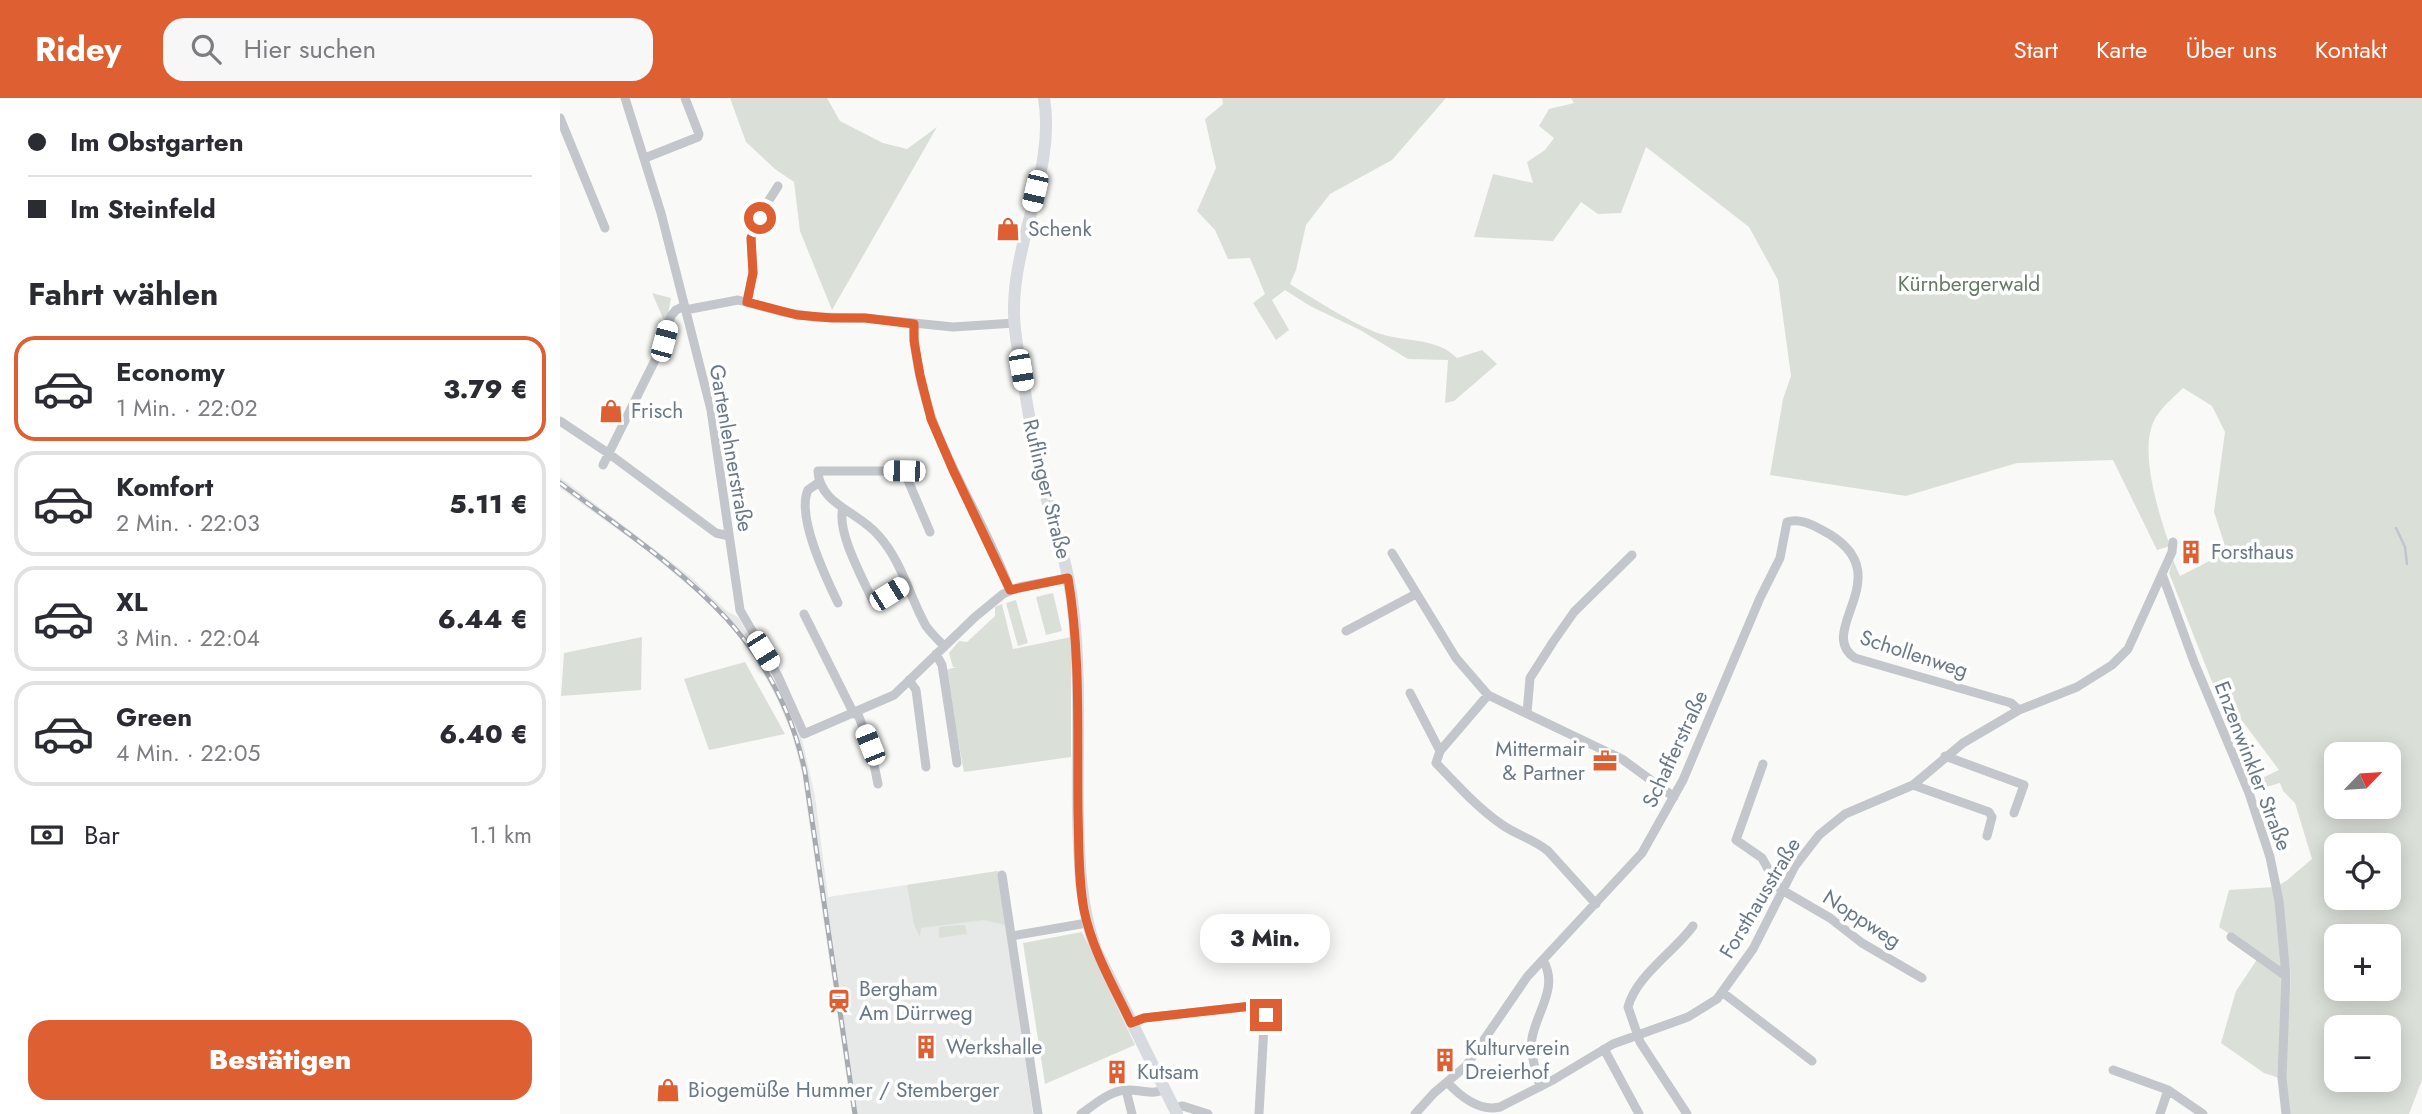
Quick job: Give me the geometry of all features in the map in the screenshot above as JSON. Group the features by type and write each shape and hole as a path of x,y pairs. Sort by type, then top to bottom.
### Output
{"street":[{"name":"Gartenlehnerstraße","path":"625,98 645,158 713,417 740,610 778,676 804,734 855,713"},
{"path":"645,158 698,137 685,98"},
{"name":"Ruflinger Straße","path":"1044,98 1045,147 1019,261 1015,323 1037,458 1068,578 1076,642 1080,881 1087,923 1096,950 1176,1111"},
{"path":"560,118 605,228"},
{"path":"747,302 753,273 751,238 778,186"},
{"path":"603,465 661,348 671,316 676,310 738,300 797,315 832,318 865,318 969,327 1015,323"},
{"path":"914,324 920,375 931,419 1010,590"},
{"path":"560,421 716,533 729,536"},
{"path":"930,532 904,471 818,471 818,483 829,497 877,533 892,553 926,626 944,646"},
{"path":"818,483 805,494 807,518 821,566 838,603"},
{"path":"843,508 841,517 847,540 873,601 877,602 907,584"},
{"name":"Schollenweg","path":"1787,522 1797,520 1822,530 1844,545 1855,558 1859,574 1857,592 1842,640 1850,655 2011,703 2019,710"},
{"name":"Schafferstraße","path":"1415,1114 1422,1104 1466,1066 1515,993 1642,853 1674,797 1780,558 1787,522"},
{"name":"Forsthausstraße","path":"1447,1082 1474,1104 1485,1109 1500,1107 1604,1049 1636,1034 1688,1017 1709,1005 1722,992 1753,949 1795,866 1811,843 1837,820 1852,810 1913,785 1963,743 2019,710 2077,687 2112,665 2129,649 2172,552 2173,542"},
{"path":"1392,553 1456,659 1488,695 1622,759 1674,797"},
{"path":"1527,713 1530,678 1553,642 1574,612 1632,555"},
{"name":"Enzenwinkler Straße","path":"2162,574 2193,663 2260,824 2270,857 2279,901 2286,976 2281,1067 2286,1114"},
{"path":"855,713 894,695 996,598 1010,590 1068,578"},
{"path":"1346,631 1416,594"},
{"path":"804,614 870,745 878,784"},
{"path":"936,654 942,665 957,763"},
{"path":"909,680 916,690 926,767"},
{"path":"1410,693 1440,751"},
{"path":"1488,695 1440,751 1436,763 1500,823 1548,851 1596,904"},
{"path":"1945,756 2024,785 2014,813"},
{"path":"1763,764 1735,840 1762,858 1782,890"},
{"path":"1913,785 1989,811 1992,817 1987,836"},
{"path":"1002,875 1038,1114"},
{"name":"Noppweg","path":"1782,890 1830,918 1862,943 1922,978"},
{"path":"1012,936 1087,923"},
{"path":"1687,1114 1646,1054 1636,1034 1629,1012 1629,1002 1639,985 1674,950 1693,926"},
{"path":"2231,937 2286,976"},
{"path":"1540,1087 1532,1046 1536,1021 1549,985 1549,974 1543,960"},
{"path":"1722,992 1812,1061"},
{"path":"1131,1023 1144,1018 1261,1005 1265,1008 1259,1114"},
{"path":"1604,1049 1639,1114"},
{"path":"2113,1070 2168,1090 2203,1114"},
{"path":"1081,1114 1109,1095 1126,1090 1151,1093 1165,1089"},
{"path":"1126,1090 1132,1114"},
{"path":"2160,1114 2168,1090"},
{"path":"1176,1111 1183,1106 1208,1114"}],"shaded area":[{"path":"560,477 691,577 728,612 738,617 781,690 802,740 815,796 828,897 998,871 1033,1114 852,1114 802,773 792,734 775,694 755,659 727,621 646,550 560,488"}],"green space":[{"path":"730,98 827,98 840,121 883,143 907,149 937,127 832,310 800,231 794,182 775,169 746,142"},
{"path":"1222,98 1446,98 1392,160 1330,194 1306,225 1296,270 1290,284 1342,316 1375,332 1439,346 1457,358 1482,350 1497,364 1454,401 1445,403 1448,360 1408,359 1285,290 1272,300 1289,330 1276,340 1253,303 1265,294 1250,258 1228,259 1215,230 1197,211 1216,168 1205,119 1223,104"},
{"name":"Kürnbergerwald","path":"1571,98 2422,98 2422,1080 2409,1114 2290,1114 2285,1076 2291,976 2279,885 2312,859 2295,803 2283,791 2280,783 2263,788 2260,779 2279,770 2243,722 2229,725 2169,573 2173,560 2180,576 2227,552 2214,512 2225,432 2212,406 2183,388 2165,405 2151,430 2149,463 2160,517 2170,546 2157,550 2113,460 2017,463 1906,496 1770,475 1783,399 1791,376 1778,280 1749,227 1646,147 1621,213 1598,214 1581,202 1553,241 1474,237 1493,174 1533,183 1527,162 1545,150 1554,138 1539,126 1549,109 1574,103"},
{"path":"652,293 671,298 666,325"},
{"path":"1053,593 1062,631 1046,635 1036,597"},
{"path":"1016,600 1028,643 1018,646 1006,603"},
{"path":"1002,604 1013,649 1071,637 1071,757 964,772 945,670 957,667 953,667 949,653 959,641 967,642 995,616 995,607"},
{"path":"642,637 641,690 561,696 564,653"},
{"path":"745,662 785,734 709,750 684,679"},
{"path":"998,871 1006,925 983,920 921,928 920,937 914,925 907,885"},
{"path":"2274,887 2282,970 2219,927 2229,890"},
{"path":"965,925 967,934 939,938 939,927"},
{"path":"1082,932 1135,1045 1045,1084 1023,943"},
{"path":"2258,958 2284,977 2279,1078 2264,1073 2221,1043 2236,991"}],"waterway":[{"path":"2396,528 2405,547 2407,564"}],"railway":[{"path":"560,483 641,543 713,604 744,639 770,677 790,721 805,772 855,1114"}],"place":[{"name":"Schenk","path":"1008,229"},
{"name":"Frisch","path":"611,411"},
{"name":"Forsthaus","path":"2191,552"},
{"name":"Mittermair & Partner","path":"1605,761"},
{"name":"Bergham Am Dürrweg","path":"839,1001"},
{"name":"Werkshalle","path":"926,1047"},
{"name":"Kulturverein Dreierhof","path":"1445,1060"},
{"name":"Kutsam","path":"1117,1072"},
{"name":"Biogemüße Hummer / Stemberger","path":"668,1090"}],"route":[{"path":"760,218 750,244 753,273 747,302 797,315 865,318 914,324 920,375 931,419 1010,590 1068,578 1076,642 1082,900 1096,950 1131,1023 1144,1018 1261,1005 1265,1008 1266,1015"}]}
